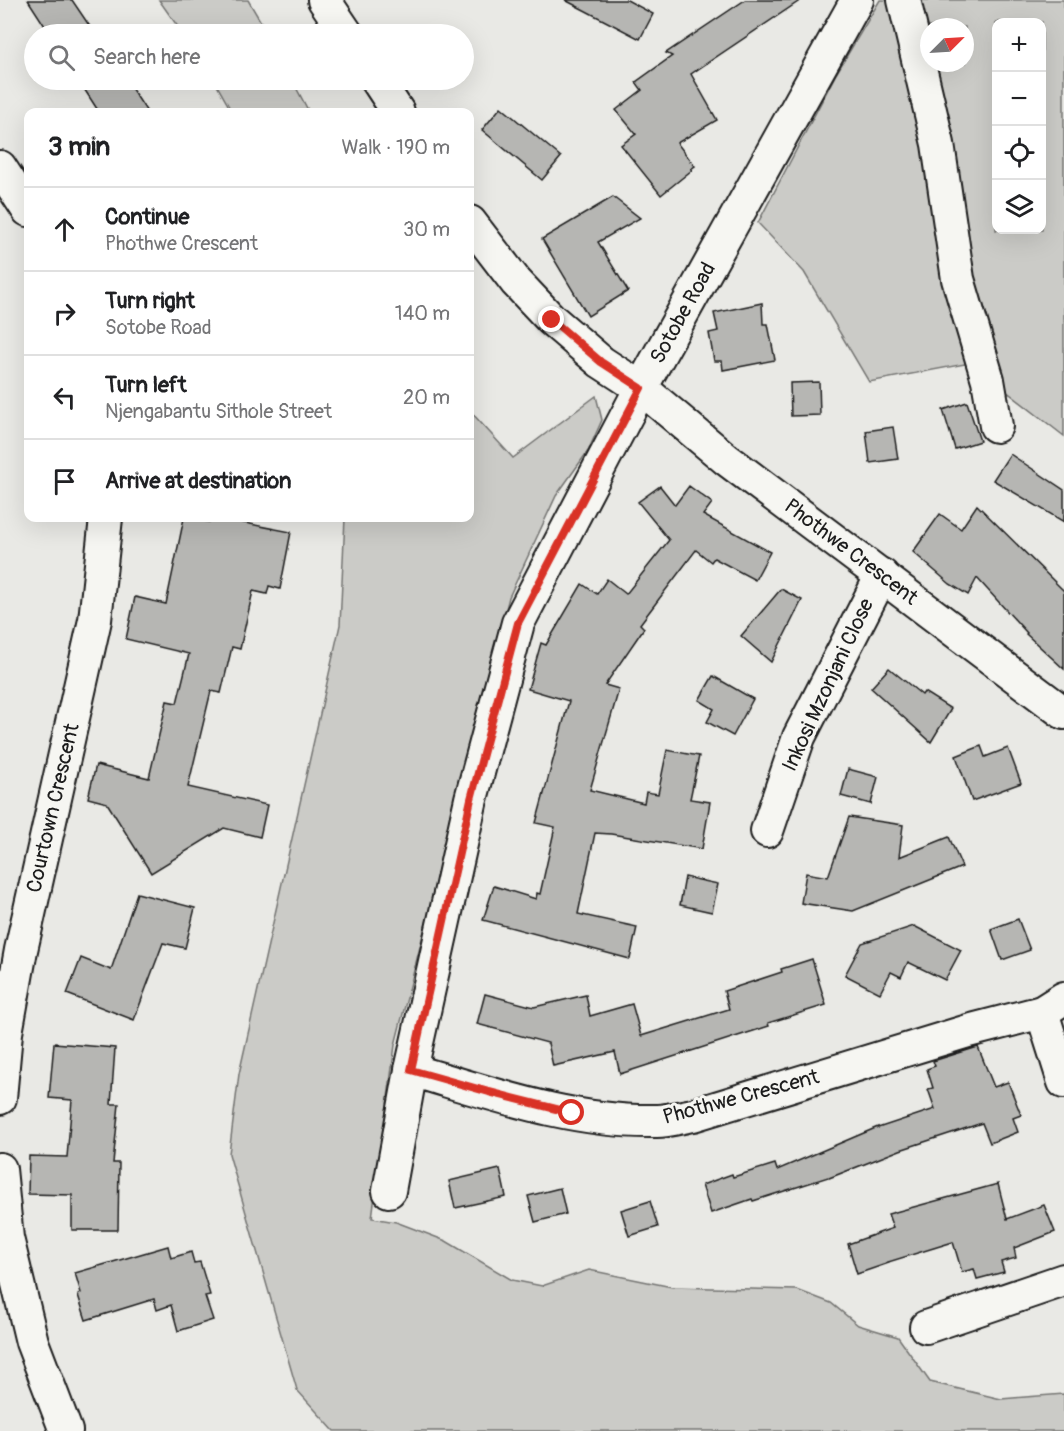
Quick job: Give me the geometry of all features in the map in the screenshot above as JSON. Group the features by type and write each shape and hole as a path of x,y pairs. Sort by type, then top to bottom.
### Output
{"street":[{"path":"324,0 340,24"},
{"name":"Sotobe Road","path":"389,1191 411,1070 471,799 518,623 641,388 857,0"},
{"path":"904,0 938,144 957,279 988,380 996,426"},
{"path":"384,90 395,108"},
{"path":"0,167 24,204"},
{"name":"Phothwe Crescent","path":"474,227 516,282 552,320 601,362 641,388 726,459 1064,713"},
{"name":"Courtown Crescent","path":"0,1098 6,1033 21,950 95,620 106,522"},
{"name":"Inkosi Mzonjani Close","path":"767,831 799,737 882,575"},
{"path":"1053,1005 1064,1082"},
{"name":"Phothwe Crescent","path":"411,1070 572,1113 658,1121 693,1115 1053,1005"},
{"path":"0,1168 7,1238 32,1342 66,1431"},
{"path":"926,1327 1064,1280"}],"shaded area":[{"path":"159,0 248,0 262,24 176,24"},
{"path":"880,0 1064,0 1064,436 970,363 869,382 804,272 758,223 836,74"},
{"path":"220,90 297,90 307,108 230,108"},
{"path":"596,396 602,420 588,451 556,496 509,597 395,1045 372,1218 396,1222 446,1241 512,1280 542,1286 589,1270 672,1287 797,1290 831,1303 858,1325 898,1337 930,1382 1001,1399 1064,1394 1064,1431 334,1431 297,1390 229,1154 239,1074 340,625 345,522 474,522 474,415 513,458"}],"building":[{"path":"28,0 72,0 88,24 44,24"},
{"path":"565,0 627,0 653,14 640,39"},
{"path":"745,0 801,0 691,74 717,120 677,143 695,166 661,195 621,145 636,134 616,110 642,90 636,82 672,56 666,53"},
{"path":"85,90 133,90 144,108 96,108"},
{"path":"501,107 561,157 542,180 482,130"},
{"path":"613,197 640,218 598,242 628,291 588,316 542,239"},
{"path":"762,303 763,324 768,324 775,360 723,370 722,361 714,361 709,333 718,331 714,313"},
{"path":"819,382 820,415 791,416 790,383"},
{"path":"967,402 980,441 955,449 943,410"},
{"path":"893,427 898,459 870,463 866,431"},
{"path":"1010,454 1064,490 1064,522 993,480"},
{"path":"660,486 675,505 689,486 712,503 703,515 770,552 755,580 714,558 711,562 696,550 640,624 644,628 605,685 619,689 590,790 644,803 646,792 658,794 667,750 699,756 690,799 710,802 702,849 595,833 578,914 637,927 630,959 483,920 494,886 536,899 537,893 540,894 555,827 536,823 569,701 528,689 541,643 546,645 582,584 597,594 607,579 626,594 669,540 638,502"},
{"path":"977,505 1064,591 1064,669 1026,634 977,578 968,595 950,584 913,552 940,514 961,529"},
{"path":"183,522 240,522 291,532 280,589 269,586 267,594 253,591 240,649 232,647 221,693 211,691 188,787 267,805 260,837 224,828 151,873 107,803 88,798 96,765 149,778 167,701 177,703 189,654 126,639 135,597 166,604"},
{"path":"781,589 802,600 771,662 741,636"},
{"path":"889,668 922,695 924,692 951,709 931,742 871,688"},
{"path":"713,676 753,699 733,736 707,722 714,709 699,700"},
{"path":"981,746 985,757 1008,748 1021,783 972,801 956,756"},
{"path":"848,769 878,777 871,804 841,796"},
{"path":"849,817 903,825 899,857 949,837 962,867 853,911 801,903 806,873 828,877"},
{"path":"685,877 718,884 712,912 680,905"},
{"path":"137,893 195,908 185,948 163,943 134,1020 67,994 81,958 111,970"},
{"path":"1018,919 1030,950 1002,960 991,929"},
{"path":"914,926 961,950 945,980 908,962 901,977 891,972 880,993 845,975 862,943"},
{"path":"812,959 826,1005 768,1023 769,1026 620,1074 615,1052 553,1066 548,1043 477,1024 485,994 534,1007 586,995 590,1016 632,1004 641,1036 729,1009 724,991 782,972 781,969"},
{"path":"54,1043 115,1048 111,1104 119,1104 113,1163 119,1163 118,1230 72,1230 72,1195 28,1194 29,1156 67,1157 72,1100 49,1098"},
{"path":"978,1047 994,1087 1008,1082 1021,1115 1013,1118 1018,1132 990,1143 982,1123 900,1150 829,1178 711,1213 702,1185 732,1174 733,1177 775,1164 777,1170 878,1127 935,1109 928,1089 933,1088 927,1069 935,1066 933,1061"},
{"path":"500,1169 506,1197 455,1208 449,1181"},
{"path":"998,1184 1007,1219 1044,1205 1055,1232 1014,1248 1016,1258 1001,1262 1004,1272 977,1279 974,1269 962,1272 953,1242 857,1274 848,1244 893,1228 888,1214"},
{"path":"560,1188 566,1214 535,1222 528,1196"},
{"path":"650,1201 658,1227 629,1236 621,1210"},
{"path":"168,1246 171,1258 191,1252 194,1263 200,1262 210,1295 205,1296 213,1320 178,1331 171,1305 157,1310 154,1299 86,1320 78,1295 81,1293 75,1273"}],"route":[{"path":"552,320 601,362 641,388 518,623 471,799 411,1070 572,1113"}]}
